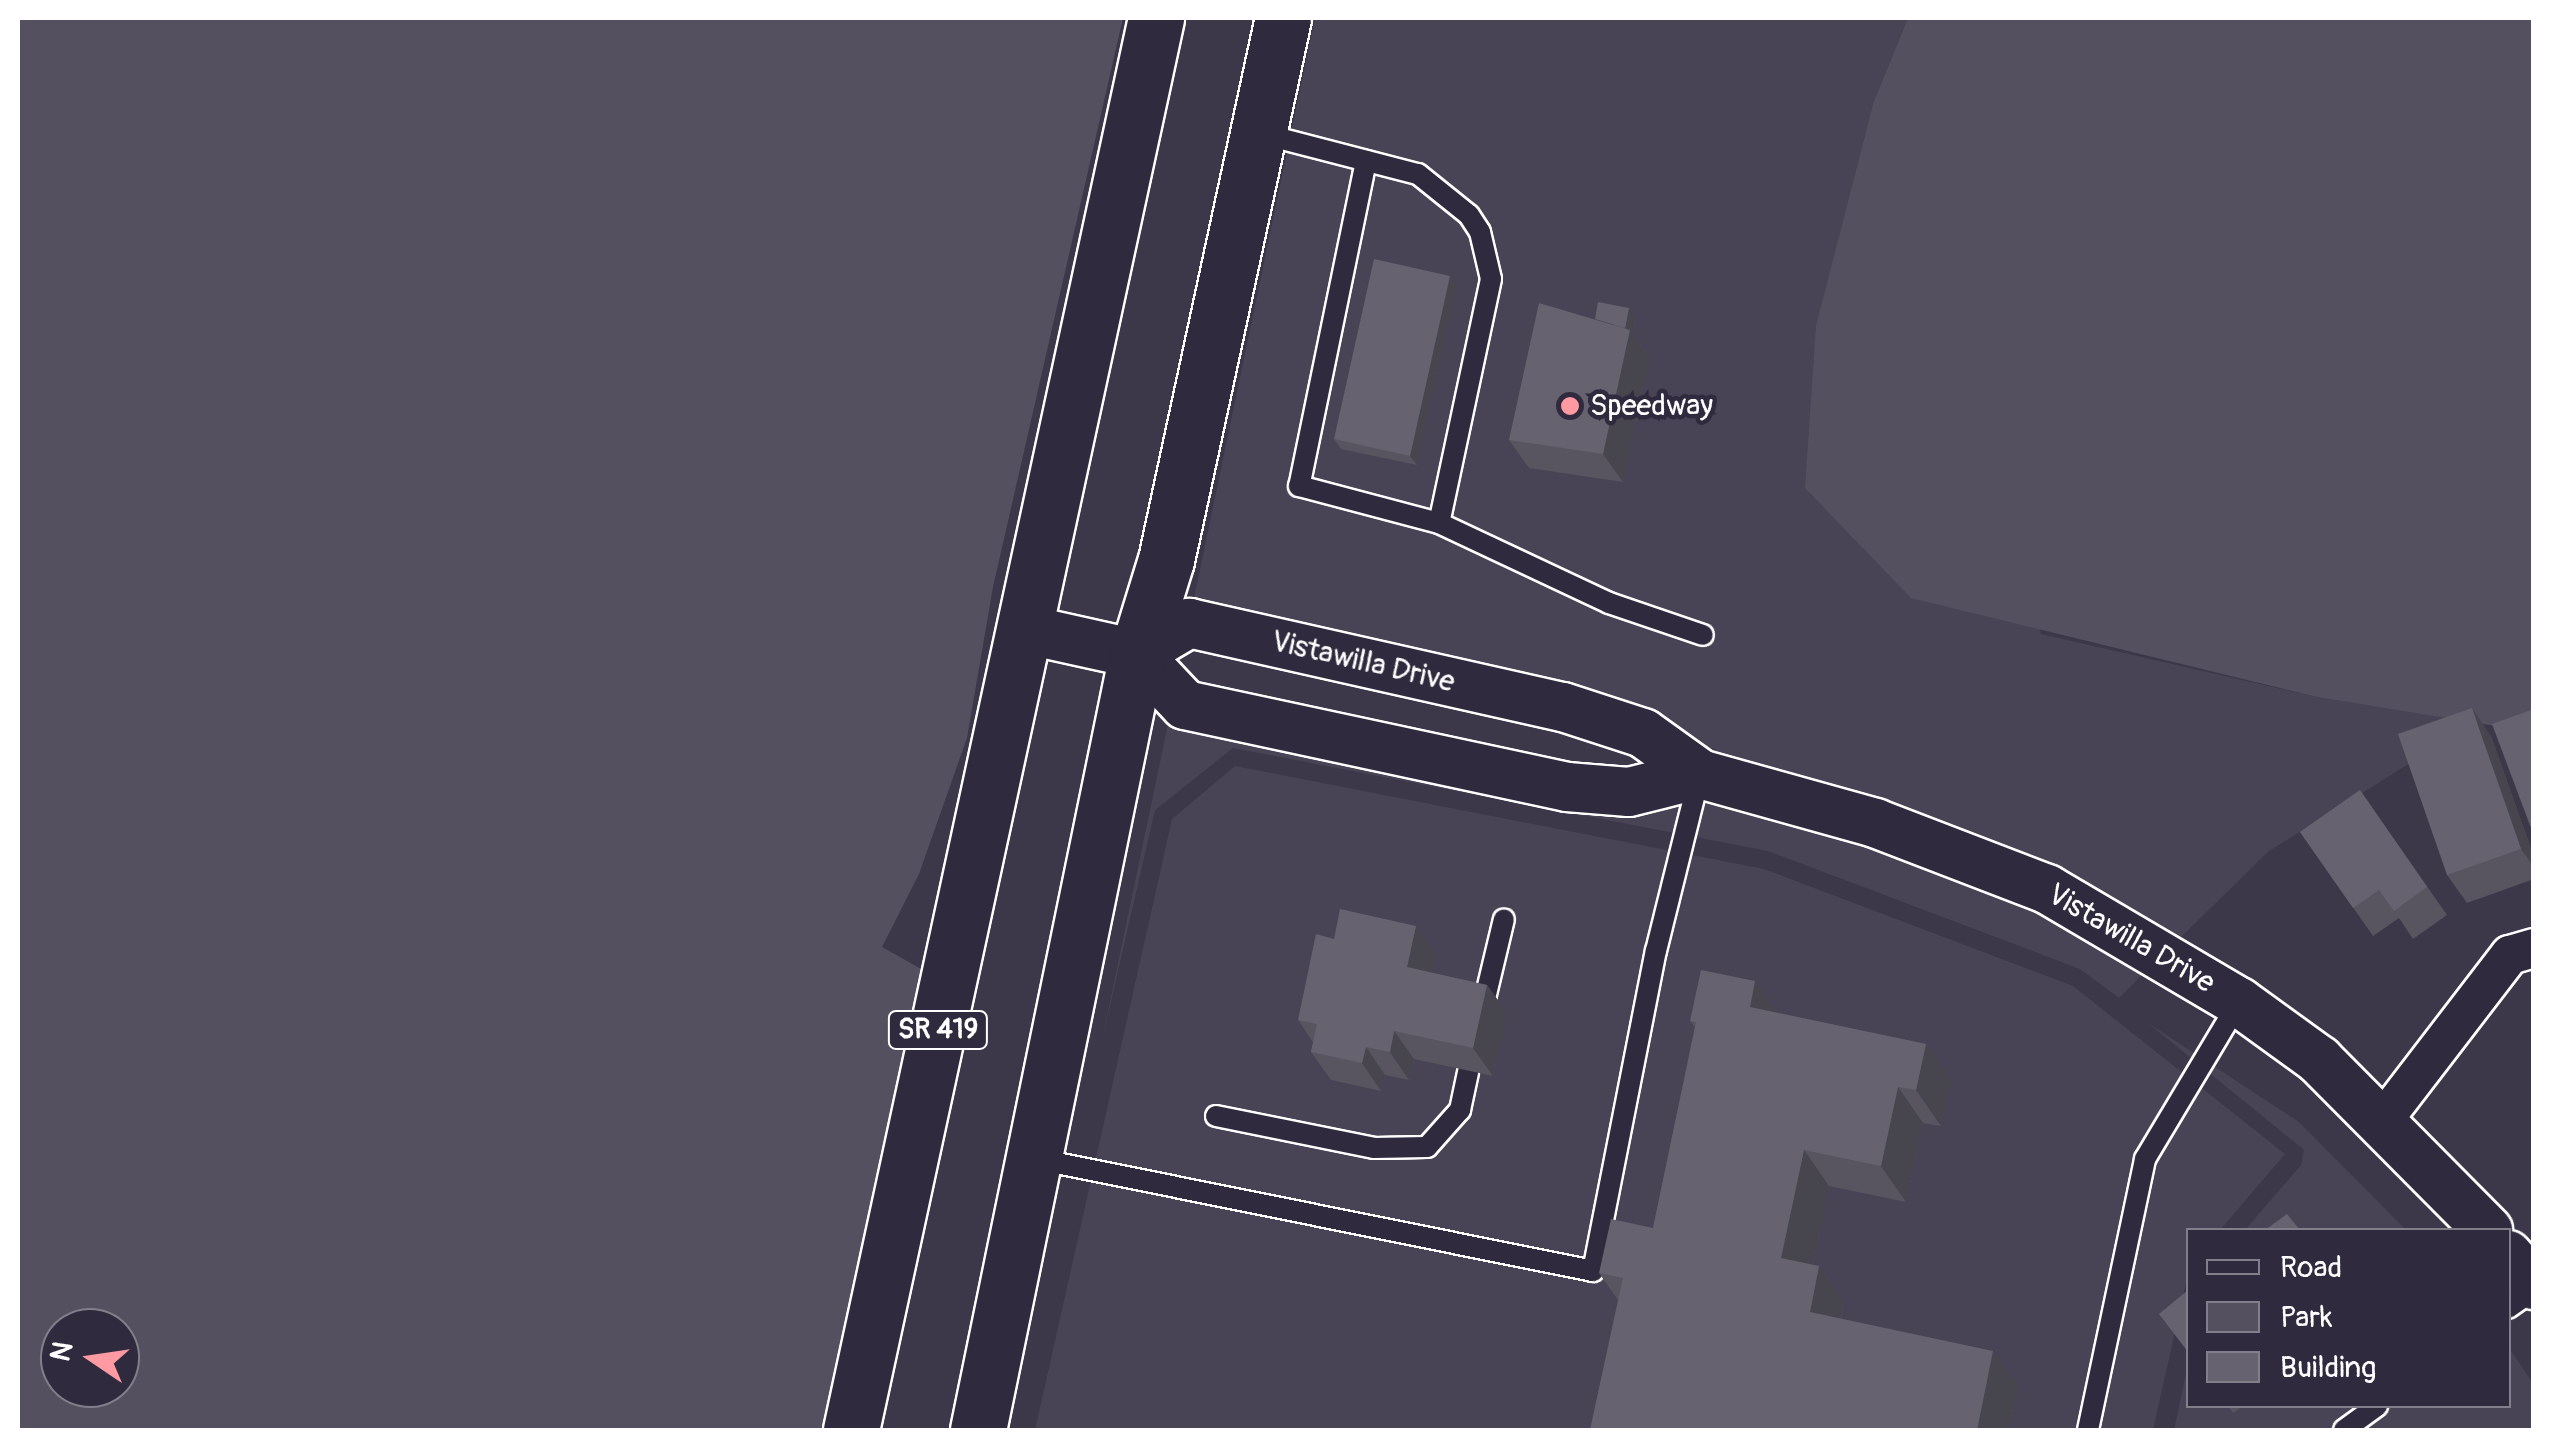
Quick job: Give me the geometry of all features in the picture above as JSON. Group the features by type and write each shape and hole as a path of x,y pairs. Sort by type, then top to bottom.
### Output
{"main road":[{"name":"SR 419","path":"851,1430 1156,18"},
{"path":"978,1430 1037,1160 1137,654 1166,560 1283,18"}],"street":[{"name":"Vistawilla Drive","path":"1700,774 1629,792 1548,783 1185,705 1137,654 1189,623 1563,708 1643,732 1700,774 1874,822 2046,889 2239,1002 2384,1119 2486,1228"},
{"path":"1024,629 1137,654"},
{"path":"2384,1119 2510,956 2534,948"},
{"path":"2511,1258 2534,1288"}],"lane":[{"path":"1258,133 1418,174 1469,215 1486,251 1491,279 1439,523"},
{"path":"1366,161 1298,486 1439,523 1609,604 1703,635"},
{"path":"1037,1160 1593,1271 1656,950 1700,774"},
{"path":"1483,1007 1504,919"},
{"path":"2088,1430 2146,1159 2239,1002"},
{"path":"1216,1116 1374,1148 1427,1147 1460,1110 1468,1071"},
{"path":"2511,1306 2534,1288"},
{"path":"2344,1430 2374,1408"}],"shaded area":[{"path":"1315,18 1908,18 1874,101 2041,634 2317,697 2476,722 2269,851 2178,940 2057,871 1718,758 1715,749 1193,603"},
{"path":"1169,719 1705,803 1709,798 1867,842 2036,907 2148,969 2119,998 2080,969 1768,851 1233,748 1155,810 1101,1045"},
{"path":"1235,766 1764,869 2073,986 2285,1154 2222,1228 2186,1228 2186,1283 2153,1430 1035,1430 1172,819"},
{"path":"2148,1023 2299,1122 2404,1228 2247,1228 2301,1165 2304,1150"},
{"path":"2511,1351 2533,1383 2533,1430 2174,1430 2186,1374 2186,1408 2511,1408"}],"green space":[{"path":"18,18 1123,18 993,587 967,738 919,874 882,947 923,970 822,1430 18,1430"},
{"path":"1908,18 2533,18 2533,724 2502,727 2317,697 1911,598 1805,488 1816,326 1874,101"}],"building":[{"path":"1374,259 1450,276 1410,456 1334,439"},
{"path":"1598,302 1629,308 1625,328 1595,319"},
{"path":"1539,303 1630,330 1603,454 1509,440"},
{"path":"2472,708 2521,849 2447,875 2398,734"},
{"path":"2534,709 2534,836 2492,724"},
{"path":"2360,790 2427,887 2394,911 2379,890 2353,908 2300,832"},
{"path":"1340,909 1416,926 1407,967 1487,985 1473,1048 1394,1031 1390,1052 1366,1047 1362,1063 1311,1052 1317,1024 1298,1020 1316,934 1334,939"},
{"path":"1701,970 1755,981 1750,1007 1926,1044 1916,1090 1898,1087 1881,1166 1804,1150 1781,1258 1819,1266 1810,1312 1993,1351 1977,1430 1590,1430 1623,1278 1599,1273 1611,1219 1653,1228 1696,1022 1690,1021"},
{"path":"2287,1214 2298,1228 2268,1228"},
{"path":"2186,1292 2186,1349 2159,1314"}],"place":[{"name":"Speedway","path":"1570,406"}]}
